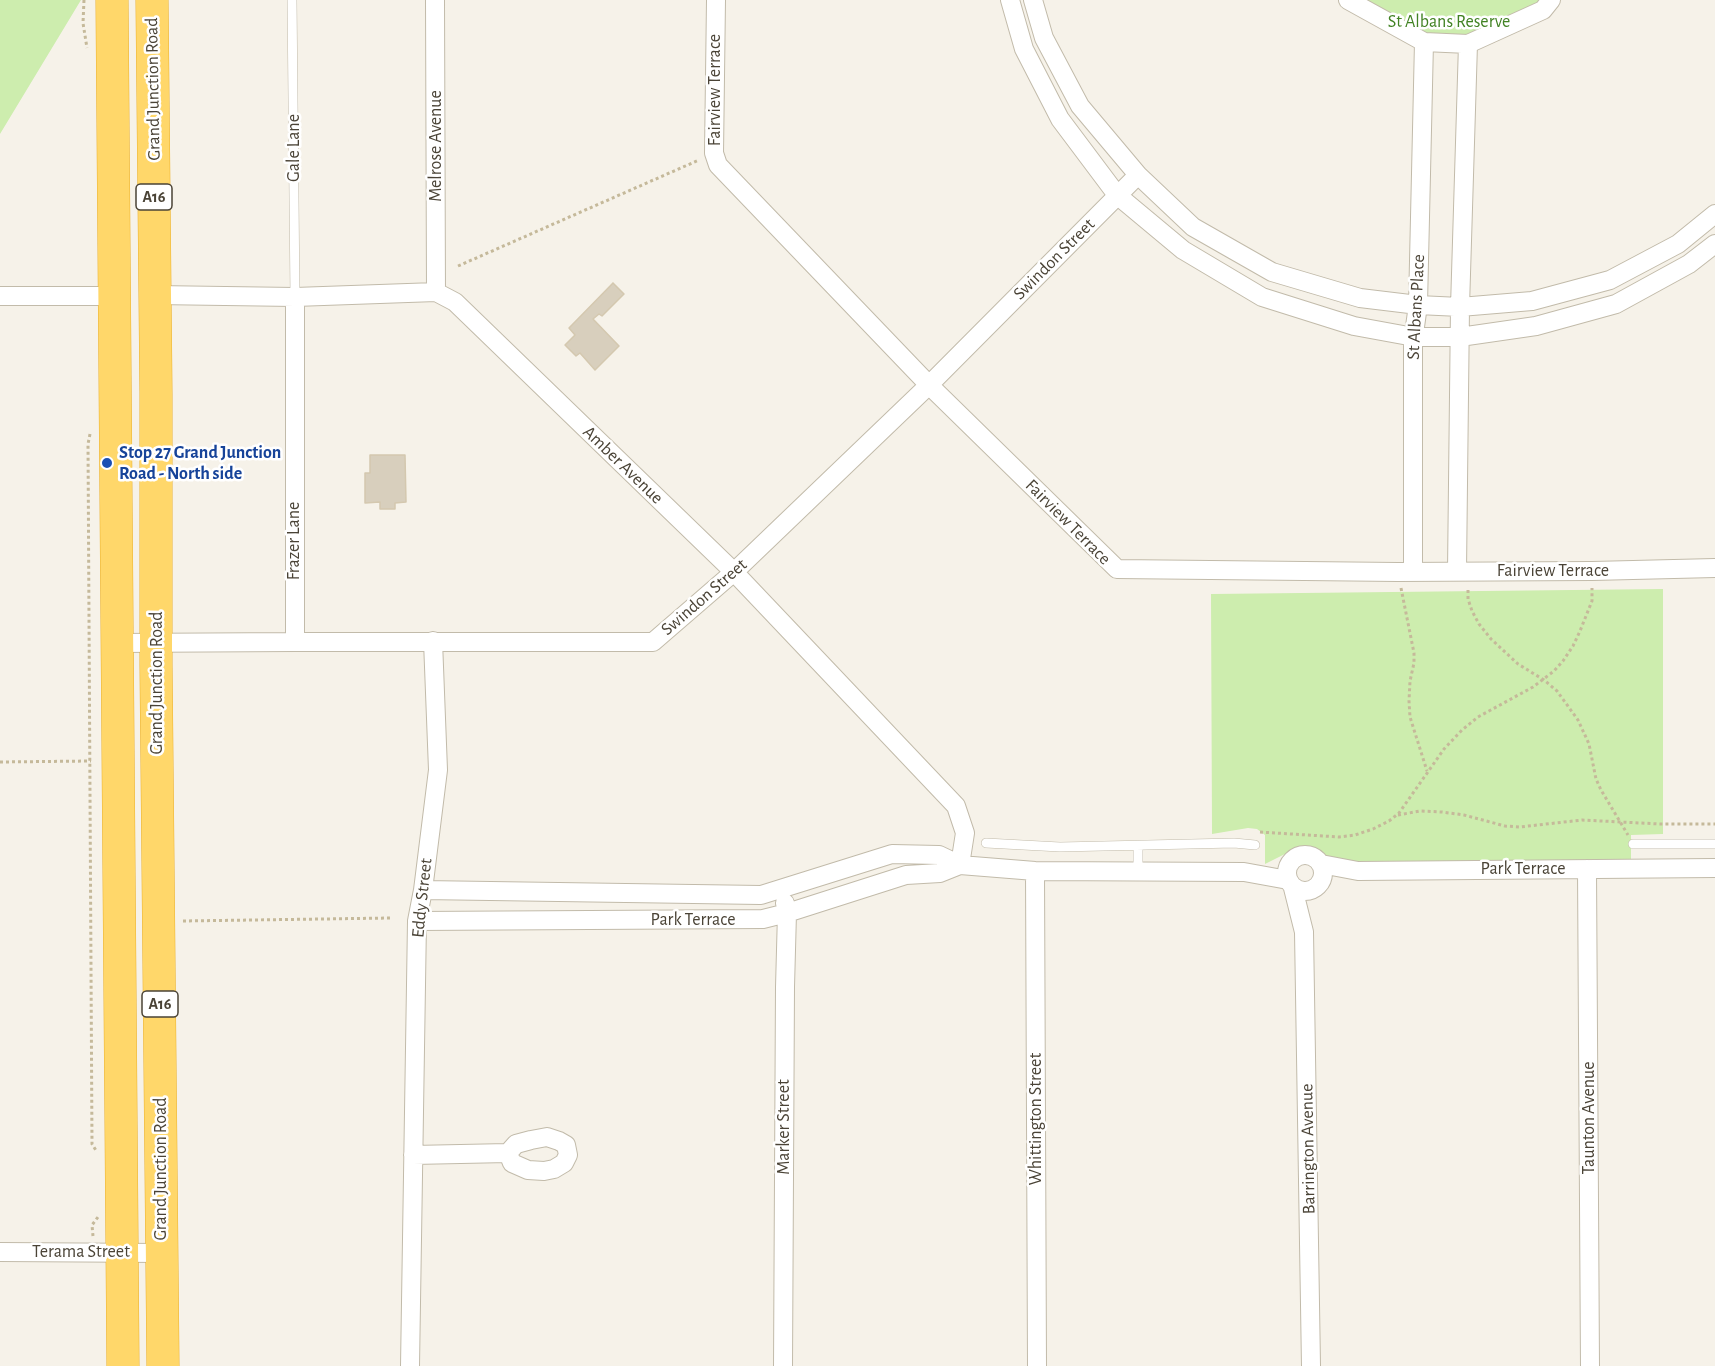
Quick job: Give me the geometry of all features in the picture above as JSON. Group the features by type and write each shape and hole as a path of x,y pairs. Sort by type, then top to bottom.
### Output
{"highway":[{"name":"A16","path":"112,0 117,643 104,761 108,1252 123,1366"},
{"name":"Grand Junction Road","path":"152,0 163,1366"}],"street":[{"name":"Melrose Avenue","path":"435,0 436,292"},
{"name":"Fairview Terrace","path":"716,0 714,153 718,165 929,385 1117,569 1592,571 1715,568"},
{"path":"1010,0 1024,49 1060,119 1117,195 1183,250 1262,297 1354,326 1414,337 1460,337 1536,326 1616,304 1689,264 1715,244"},
{"path":"1033,0 1044,38 1080,106 1137,175 1193,227 1272,272 1360,298 1418,305 1460,307 1532,301 1610,280 1678,244 1715,214"},
{"path":"1348,0 1424,42 1468,44 1543,10 1551,0"},
{"name":"St Albans Place","path":"1406,571 1414,337 1418,305 1424,42"},
{"path":"1462,571 1460,307 1468,44"},
{"name":"Swindon Street","path":"117,643 653,642 734,572 929,385 1137,175"},
{"path":"155,295 295,297 436,292"},
{"name":"Amber Avenue","path":"436,292 455,302 734,572 956,806 965,833 960,865"},
{"path":"0,296 114,296"},
{"name":"Frazer Lane","path":"295,297 295,642"},
{"name":"Eddy Street","path":"410,1366 417,921 438,770 433,641"},
{"name":"Park Terrace","path":"423,890 761,895 892,854 939,855 960,865 1035,871 1244,872 1290,877"},
{"path":"1298,856 1311,856 1319,877 1307,892 1300,891 1290,877 1298,856"},
{"name":"Park Terrace","path":"1319,877 1358,870 1587,869 1688,856 1715,868"},
{"name":"Park Terrace","path":"417,921 763,919 906,875 940,873 960,865"},
{"name":"Taunton Avenue","path":"1587,869 1590,1366"},
{"name":"Whittington Street","path":"1035,871 1036,1366"},
{"name":"Barrington Avenue","path":"1290,877 1304,932 1311,1366"},
{"name":"Barrington Avenue","path":"1304,932 1319,877"},
{"name":"Marker Street","path":"783,889 787,913 783,1366"},
{"path":"414,1155 508,1153"},
{"name":"Terama Street","path":"0,1252 162,1253"}],"lane":[{"name":"Gale Lane","path":"292,0 295,297"},
{"path":"987,843 1060,847 1234,843 1255,845"},
{"name":"Park Terrace","path":"1633,844 1688,856 1715,844"},
{"path":"1138,846 1138,872"}],"path":[{"path":"458,266 714,153"},
{"path":"90,434 88,456 104,761 92,1144 102,1160"},
{"path":"1406,571 1414,653 1410,681 1410,717 1427,771"},
{"path":"1462,571 1472,611 1479,624 1505,653 1557,691 1578,720 1589,744 1599,785 1633,844"},
{"path":"1255,845 1255,832 1320,837 1355,835 1389,822 1397,815 1427,771 1453,739 1478,717 1544,680 1563,661 1580,632 1592,601 1592,571"},
{"path":"0,762 104,761"},
{"path":"1397,815 1420,811 1442,812 1464,815 1505,826 1520,827 1582,820 1715,824"},
{"path":"179,921 391,918"},
{"path":"100,1213 92,1225 108,1252"}],"green space":[{"path":"0,0 81,0 0,134"},
{"name":"St Albans Reserve","path":"1348,0 1551,0 1498,31 1424,42"},
{"path":"1663,589 1663,834 1631,835 1631,864 1351,864 1328,860 1313,851 1301,849 1291,851 1265,864 1265,835 1257,829 1248,828 1212,834 1211,594"}],"building":[{"path":"613,283 624,294 602,316 599,314 593,319 619,346 595,370 580,353 576,356 565,345 575,335 569,328"},
{"path":"370,455 405,455 406,502 395,503 395,509 380,509 380,502 365,503 365,473 370,473"}],"place":[{"name":"Stop 27 Grand Junction Road - North side","path":"107,463"}]}
